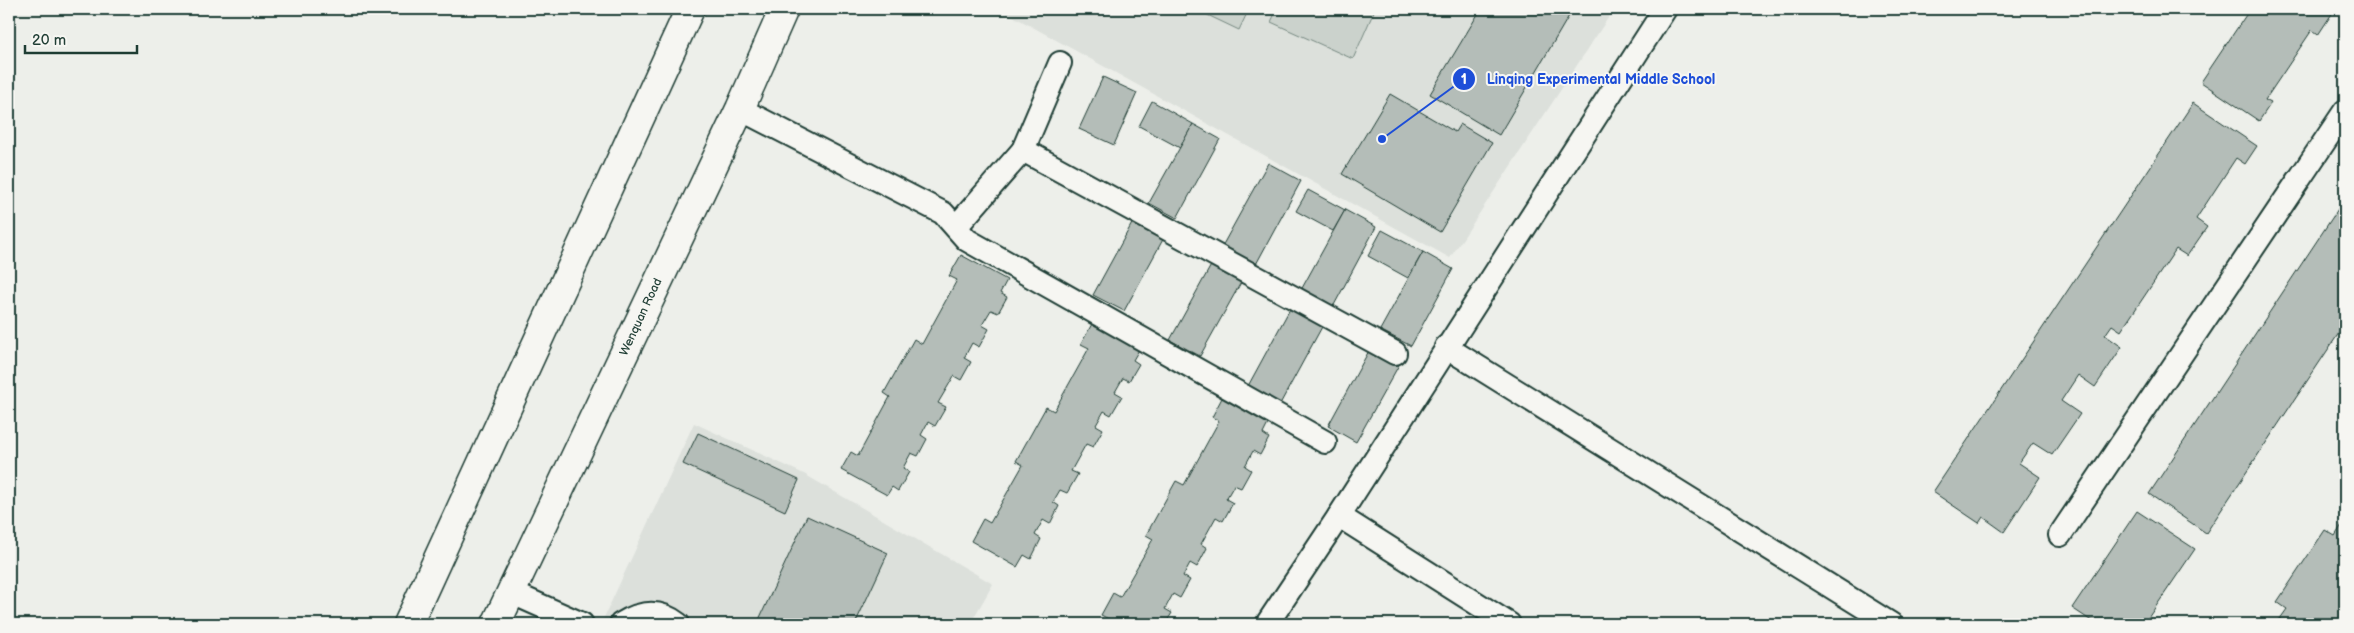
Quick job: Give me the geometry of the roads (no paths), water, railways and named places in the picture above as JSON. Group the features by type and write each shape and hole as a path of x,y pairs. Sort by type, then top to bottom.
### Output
{"main road":[{"path":"408,624 690,9"},
{"name":"Wenquan Road","path":"496,624 740,110 784,9"}],"lane":[{"path":"1267,624 1339,516 1665,9"},
{"path":"956,227 1023,150 1060,63"},
{"path":"740,110 943,213 967,240 1325,442"},
{"path":"2060,535 2345,111"},
{"path":"1023,150 1395,353"},
{"path":"1446,347 1891,624"},
{"path":"1339,516 1509,624"},
{"path":"510,592 582,624"},
{"path":"621,624 633,616 648,613 663,615 678,624"}],"place":[{"name":"Linqing Experimental Middle School","path":"1382,139"}]}
